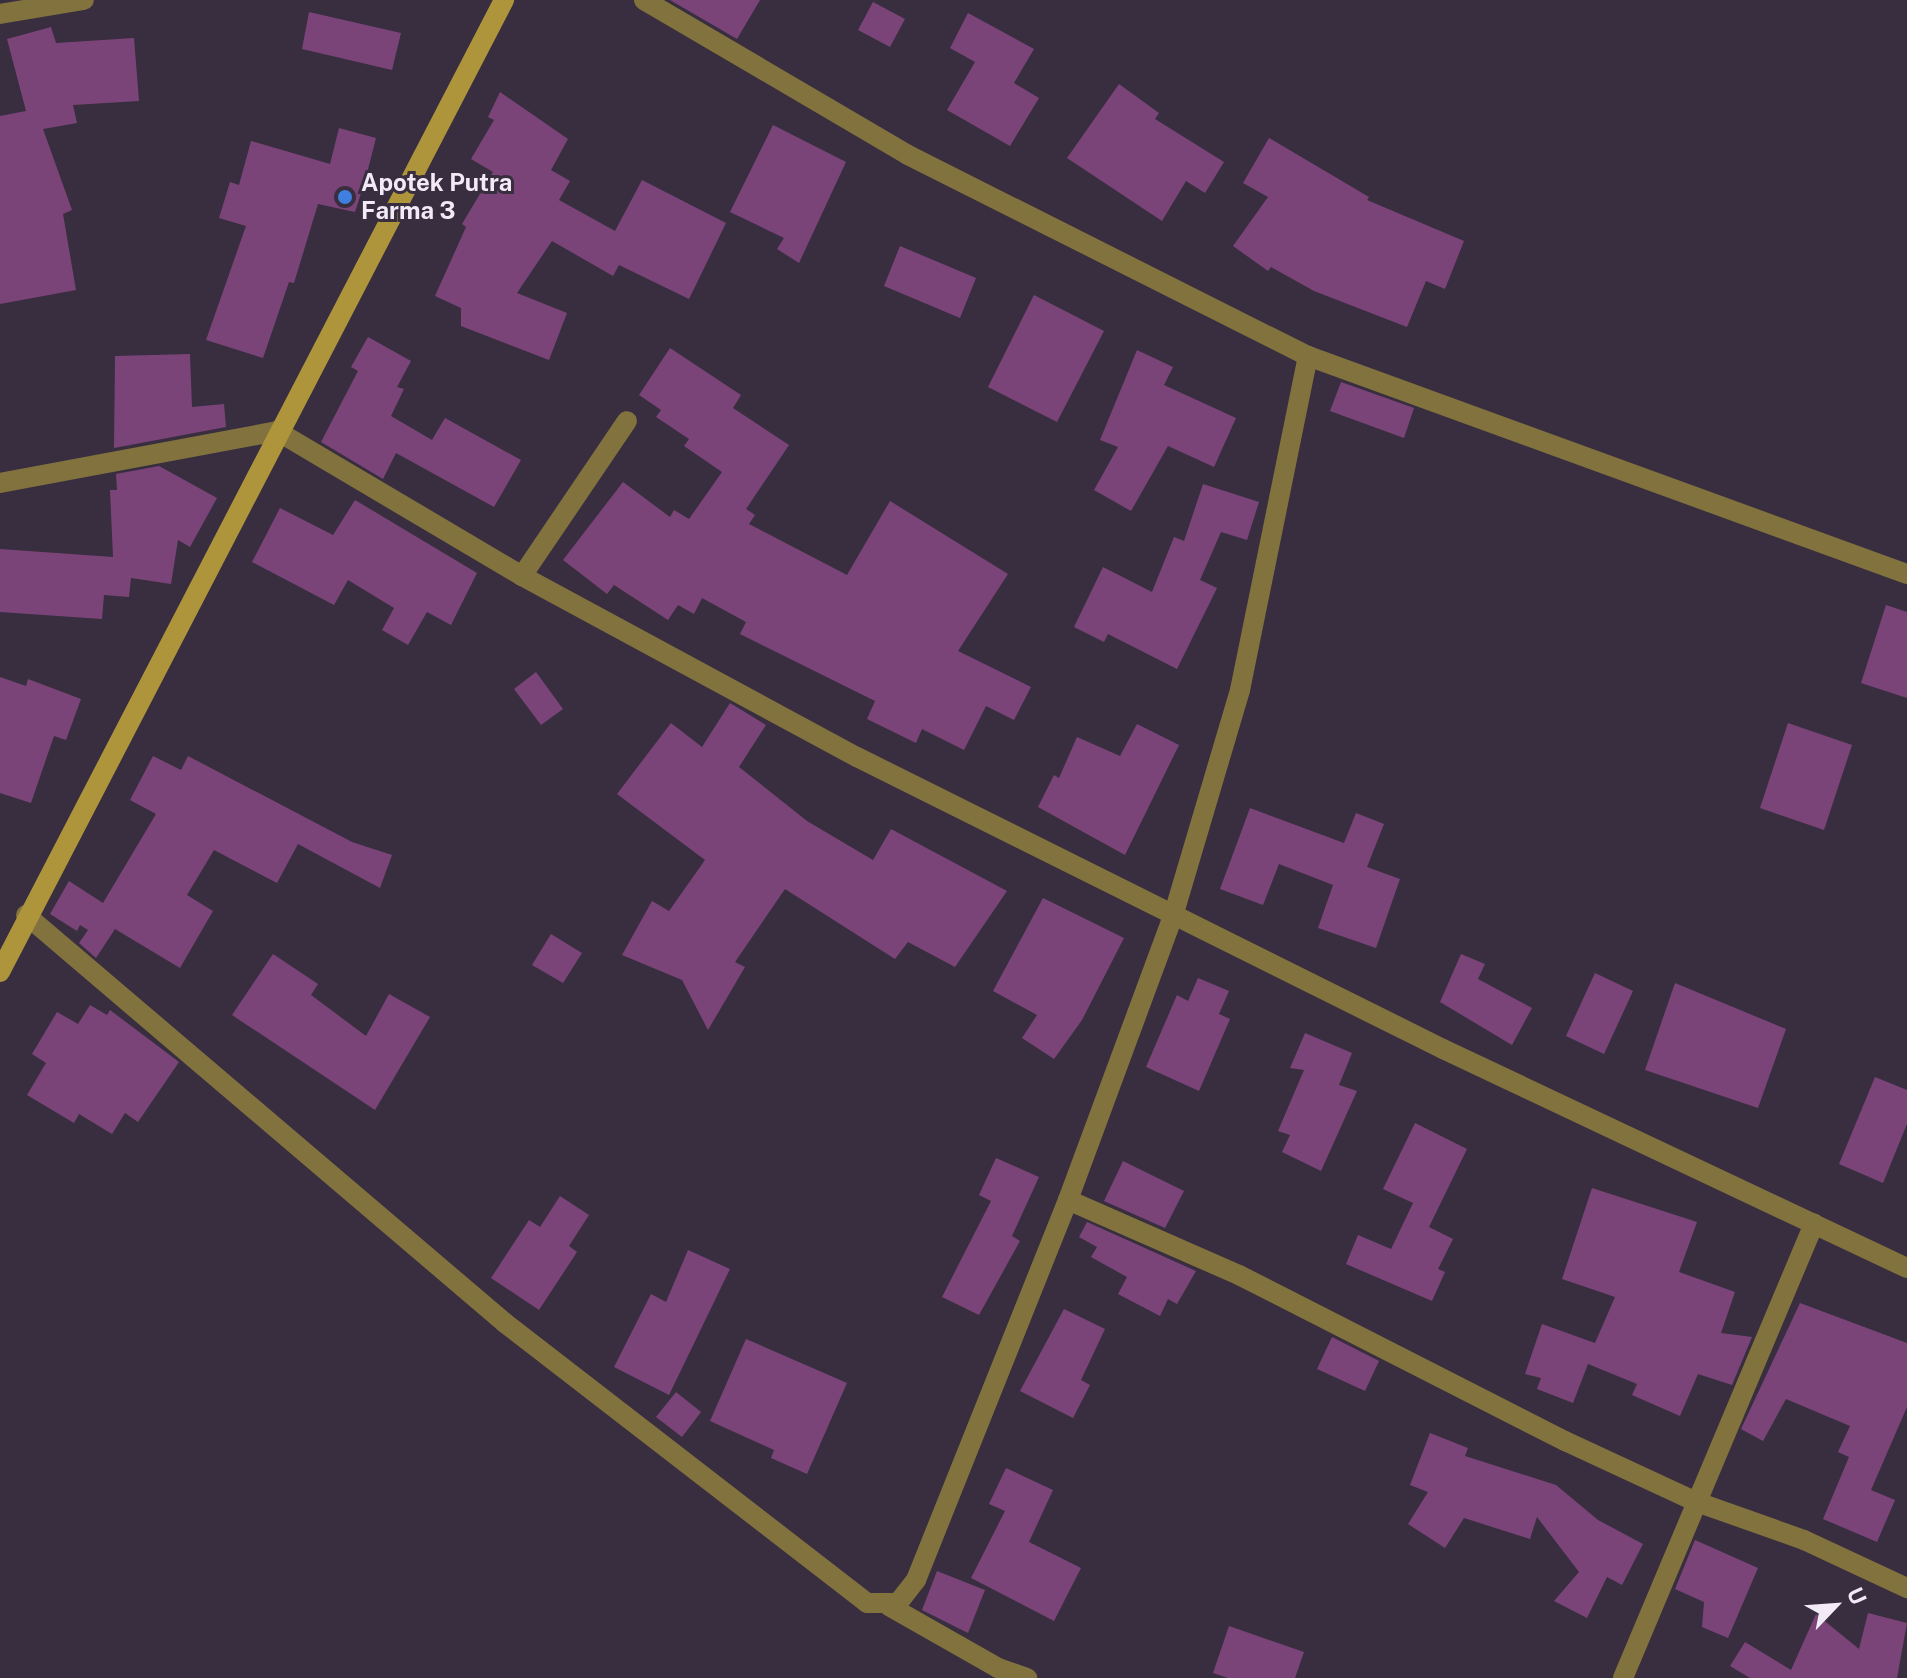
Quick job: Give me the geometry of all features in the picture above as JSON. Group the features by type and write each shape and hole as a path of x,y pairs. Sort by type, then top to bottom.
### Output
{"street":[{"path":"0,14 84,0"},
{"path":"0,972 26,915 504,0"},
{"path":"644,0 908,155 1308,356 1907,574"},
{"path":"889,1606 912,1590 1068,1200 1174,913 1240,690 1308,356"},
{"path":"522,576 627,421"},
{"path":"0,483 277,431 522,576 857,757 1443,1049 1907,1268"},
{"path":"26,915 505,1323 867,1603 889,1606 998,1668 1027,1678"},
{"path":"1068,1200 1239,1275 1694,1501 1804,1540 1907,1588"},
{"path":"1623,1678 1694,1501 1814,1223"}],"building":[{"path":"670,0 760,0 737,39"},
{"path":"873,2 905,19 890,47 858,30"},
{"path":"309,12 401,33 392,70 302,49"},
{"path":"968,13 1034,49 1014,83 1039,98 1010,146 947,110 975,62 950,48"},
{"path":"51,27 56,43 134,38 139,101 73,105 77,123 43,129 72,210 63,214 76,290 0,304 0,116 26,111 7,39"},
{"path":"1119,84 1159,113 1155,119 1224,162 1205,193 1186,181 1162,221 1067,158"},
{"path":"500,92 568,139 551,170 570,181 559,200 615,231 642,180 726,223 689,299 619,265 613,276 552,241 517,293 567,313 549,360 461,326 461,308 435,296 466,227 462,224 493,172 471,159 494,120 488,117"},
{"path":"773,125 846,162 799,263 777,249 784,238 730,212"},
{"path":"339,128 376,138 355,212 318,204 294,283 289,282 263,358 206,340 246,226 219,218 230,182 239,185 251,141 330,164"},
{"path":"1269,138 1369,197 1367,200 1464,241 1445,289 1426,281 1407,327 1314,291 1271,267 1268,271 1233,246 1268,197 1243,183"},
{"path":"900,246 976,278 960,318 884,286"},
{"path":"1034,295 1104,331 1057,422 988,387"},
{"path":"368,337 411,361 397,387 404,389 391,416 432,440 445,418 521,460 494,507 396,453 383,479 321,442 358,371 351,367"},
{"path":"670,348 741,395 733,408 789,445 746,509 755,515 749,524 847,575 890,501 1008,574 958,651 1031,687 1014,720 986,706 964,750 922,729 916,743 867,719 875,701 740,634 746,622 702,598 694,614 678,605 668,620 614,585 607,594 563,560 623,482 670,517 674,510 689,519 722,472 684,446 689,439 656,417 661,410 639,395"},
{"path":"1137,350 1173,367 1164,385 1236,418 1214,467 1168,446 1131,511 1094,490 1118,447 1100,440"},
{"path":"190,354 192,407 224,404 226,427 114,448 115,356"},
{"path":"1341,382 1414,408 1404,438 1330,411"},
{"path":"159,466 217,498 190,547 178,540 171,584 131,578 129,597 104,595 102,619 0,612 0,549 113,557 110,490 117,490 116,474"},
{"path":"1203,484 1259,502 1247,540 1221,532 1200,580 1217,588 1177,669 1108,634 1104,642 1074,627 1103,567 1152,592 1174,537 1184,541"},
{"path":"355,500 477,573 451,625 427,612 408,645 382,630 394,608 348,580 334,605 252,562 280,508 333,535"},
{"path":"1886,605 1907,612 1907,698 1861,683"},
{"path":"536,672 563,709 541,725 514,689"},
{"path":"0,677 26,686 28,679 81,699 66,740 54,736 31,803 0,793"},
{"path":"730,703 766,725 739,767 807,821 873,860 891,829 1007,891 955,967 908,942 895,959 785,889 735,962 745,967 708,1030 682,980 622,955 652,901 669,911 705,860 617,794 671,723 702,747"},
{"path":"1788,723 1852,745 1824,830 1760,808"},
{"path":"1137,724 1179,745 1125,855 1038,807 1054,775 1059,778 1077,737 1120,756"},
{"path":"153,756 181,770 188,756 352,842 392,855 380,888 298,844 277,883 214,850 187,895 213,911 180,968 115,929 96,958 79,943 88,930 80,925 77,931 50,914 69,881 103,903 156,814 130,800"},
{"path":"1250,808 1344,843 1356,813 1384,824 1367,867 1400,879 1376,948 1318,928 1333,885 1279,864 1263,905 1220,889"},
{"path":"1043,898 1124,938 1082,1020 1054,1059 1022,1038 1037,1015 993,991"},
{"path":"551,934 582,953 563,983 532,965"},
{"path":"273,954 318,984 311,995 366,1036 389,994 430,1017 375,1110 232,1015"},
{"path":"1461,954 1485,964 1478,979 1532,1008 1512,1045 1440,1002"},
{"path":"1595,973 1633,991 1604,1054 1566,1036"},
{"path":"1198,978 1229,991 1219,1014 1230,1019 1199,1091 1146,1067 1177,995 1188,1001"},
{"path":"1675,983 1786,1029 1758,1108 1645,1070"},
{"path":"90,1005 107,1015 110,1010 179,1062 138,1122 125,1113 112,1134 79,1114 74,1123 27,1095 46,1063 32,1054 57,1012 78,1024"},
{"path":"1305,1033 1352,1053 1339,1085 1357,1091 1321,1171 1282,1152 1290,1135 1278,1131 1304,1070 1290,1068"},
{"path":"1875,1077 1907,1090 1907,1124 1883,1183 1839,1164"},
{"path":"1415,1123 1467,1149 1429,1227 1453,1239 1438,1269 1445,1272 1432,1301 1346,1264 1358,1235 1391,1249 1413,1203 1383,1189"},
{"path":"996,1158 1039,1177 1012,1236 1020,1241 979,1315 942,1297 991,1201 979,1195"},
{"path":"1123,1161 1184,1191 1165,1228 1104,1201"},
{"path":"1592,1188 1697,1222 1679,1272 1735,1292 1721,1333 1752,1337 1732,1385 1698,1374 1680,1416 1632,1395 1637,1384 1588,1364 1573,1403 1537,1389 1541,1378 1525,1374 1542,1324 1595,1343 1615,1297 1562,1279"},
{"path":"560,1196 589,1215 569,1246 577,1252 539,1310 491,1278 529,1220 540,1227"},
{"path":"1087,1222 1196,1271 1177,1304 1168,1299 1160,1316 1118,1294 1127,1277 1091,1257 1097,1247 1079,1237"},
{"path":"688,1250 730,1269 669,1395 614,1367 651,1294 666,1302"},
{"path":"1800,1303 1907,1343 1907,1407 1871,1490 1895,1500 1877,1542 1823,1519 1849,1457 1838,1452 1850,1426 1786,1399 1763,1441 1741,1429"},
{"path":"1064,1309 1105,1329 1081,1380 1090,1385 1073,1418 1020,1391"},
{"path":"1332,1337 1379,1361 1365,1391 1317,1369"},
{"path":"746,1339 847,1383 807,1474 771,1458 774,1450 710,1421"},
{"path":"676,1392 701,1412 682,1437 656,1417"},
{"path":"1430,1433 1468,1448 1465,1456 1556,1485 1598,1520 1643,1544 1622,1585 1607,1577 1587,1618 1554,1601 1579,1572 1537,1517 1530,1539 1464,1518 1445,1548 1408,1524 1428,1492 1410,1485"},
{"path":"1006,1468 1053,1490 1029,1542 1081,1568 1054,1621 971,1578 1005,1511 989,1504"},
{"path":"1695,1540 1758,1568 1728,1638 1702,1627 1704,1602 1675,1589"},
{"path":"937,1571 985,1590 968,1633 922,1610"},
{"path":"1868,1613 1907,1623 1897,1678 1750,1678 1730,1666 1745,1642 1791,1670 1816,1614 1859,1649"},
{"path":"1229,1626 1304,1652 1295,1678 1228,1678 1213,1673"}],"place":[{"name":"Apotek Putra Farma 3","path":"345,197"}]}
